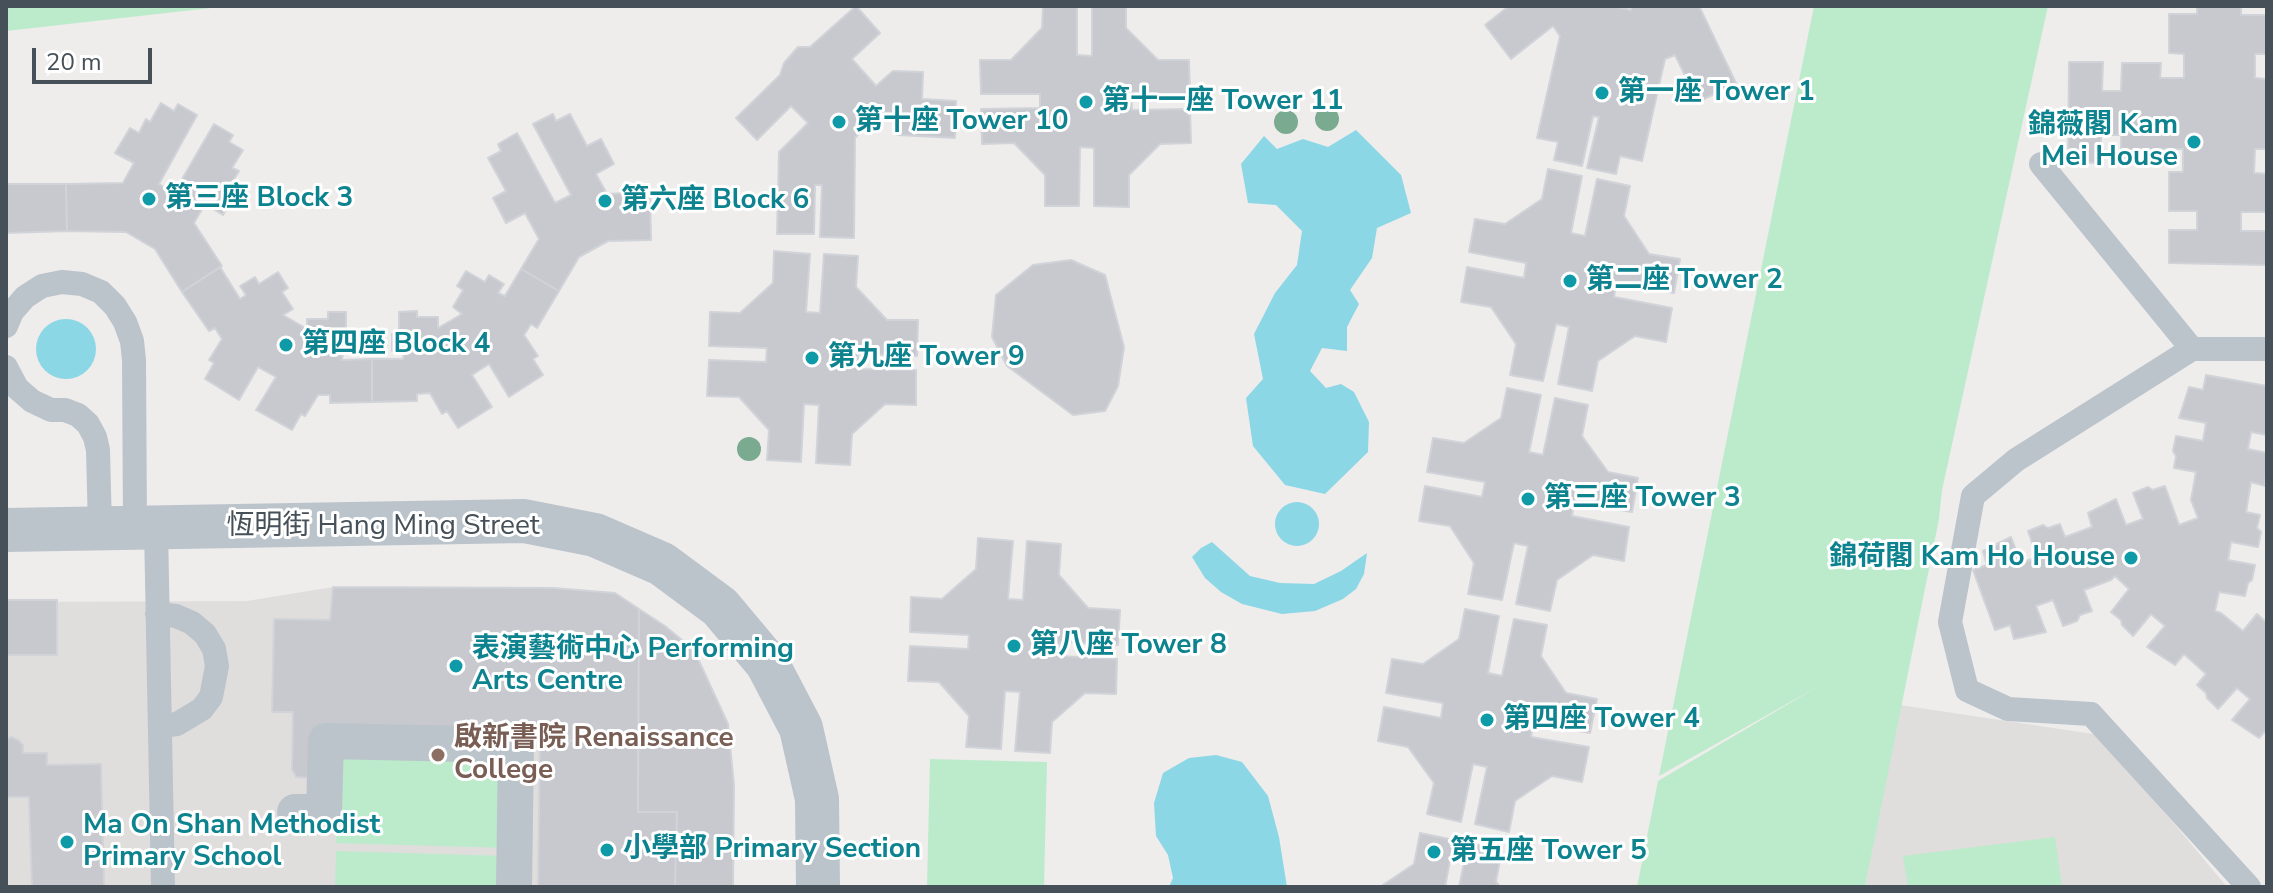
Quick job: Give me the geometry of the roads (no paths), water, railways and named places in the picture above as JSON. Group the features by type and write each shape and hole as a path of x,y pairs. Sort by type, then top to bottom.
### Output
{"street":[{"name":"恆明街 Hang Ming Street","path":"6,530 524,521 595,535 662,564 720,607 767,663 801,728 817,799 818,887"},
{"path":"295,812 324,812 326,741 516,745 514,887"}],"lane":[{"path":"2041,164 2192,349"},
{"path":"6,326 12,312 25,297 42,286 62,282 82,284 101,292 125,322 132,341 134,360 131,528"},
{"path":"2249,887 2091,714 2008,709 1967,690 1950,622 1973,496 2016,460 2192,349 2267,349"},
{"path":"6,367 17,388 32,401 51,410 65,410 78,415 88,424 131,528 157,614 162,726 163,887"},
{"path":"157,614 176,616 192,623 205,634 214,649 217,666 216,683 202,709 177,724 162,726"}],"water":[{"path":"1356,130 1401,175 1411,213 1377,228 1372,258 1350,290 1359,304 1347,327 1347,351 1322,348 1310,371 1326,388 1341,384 1354,392 1369,422 1368,452 1325,494 1285,485 1253,446 1246,398 1263,379 1254,334 1275,293 1297,265 1302,231 1276,205 1248,203 1241,164 1264,136 1277,149 1303,139 1328,147"},
{"path":"66,319 78,321 87,328 94,337 94,361 87,370 78,377 66,379 54,377 45,370 38,361 36,349 38,337 45,328 54,321"},
{"path":"1297,502 1313,508 1319,524 1313,540 1297,546 1281,540 1275,524 1281,508"},
{"path":"1212,542 1250,576 1280,583 1314,584 1341,571 1367,553 1364,574 1356,589 1343,599 1315,611 1282,614 1242,604 1205,578 1192,557"},
{"path":"1216,755 1242,762 1268,796 1287,887 1169,887 1173,878 1168,855 1156,836 1154,803 1163,773 1189,758"}],"place":[{"name":"第一座 Tower 1","path":"1602,93"},
{"name":"第十一座 Tower 11","path":"1086,102"},
{"name":"第十座 Tower 10","path":"839,122"},
{"name":"錦薇閣 Kam Mei House","path":"2194,142"},
{"name":"第三座 Block 3","path":"149,199"},
{"name":"第六座 Block 6","path":"605,201"},
{"name":"第二座 Tower 2","path":"1570,281"},
{"name":"第四座 Block 4","path":"286,345"},
{"name":"第九座 Tower 9","path":"812,358"},
{"name":"第三座 Tower 3","path":"1528,499"},
{"name":"錦荷閣 Kam Ho House","path":"2131,558"},
{"name":"第八座 Tower 8","path":"1014,646"},
{"name":"表演藝術中心 Performing Arts Centre","path":"456,666"},
{"name":"第四座 Tower 4","path":"1487,720"},
{"name":"啟新書院 Renaissance College","path":"438,755"},
{"name":"Ma On Shan Methodist Primary School","path":"67,842"},
{"name":"小學部 Primary Section","path":"607,850"},
{"name":"第五座 Tower 5","path":"1434,852"}]}
